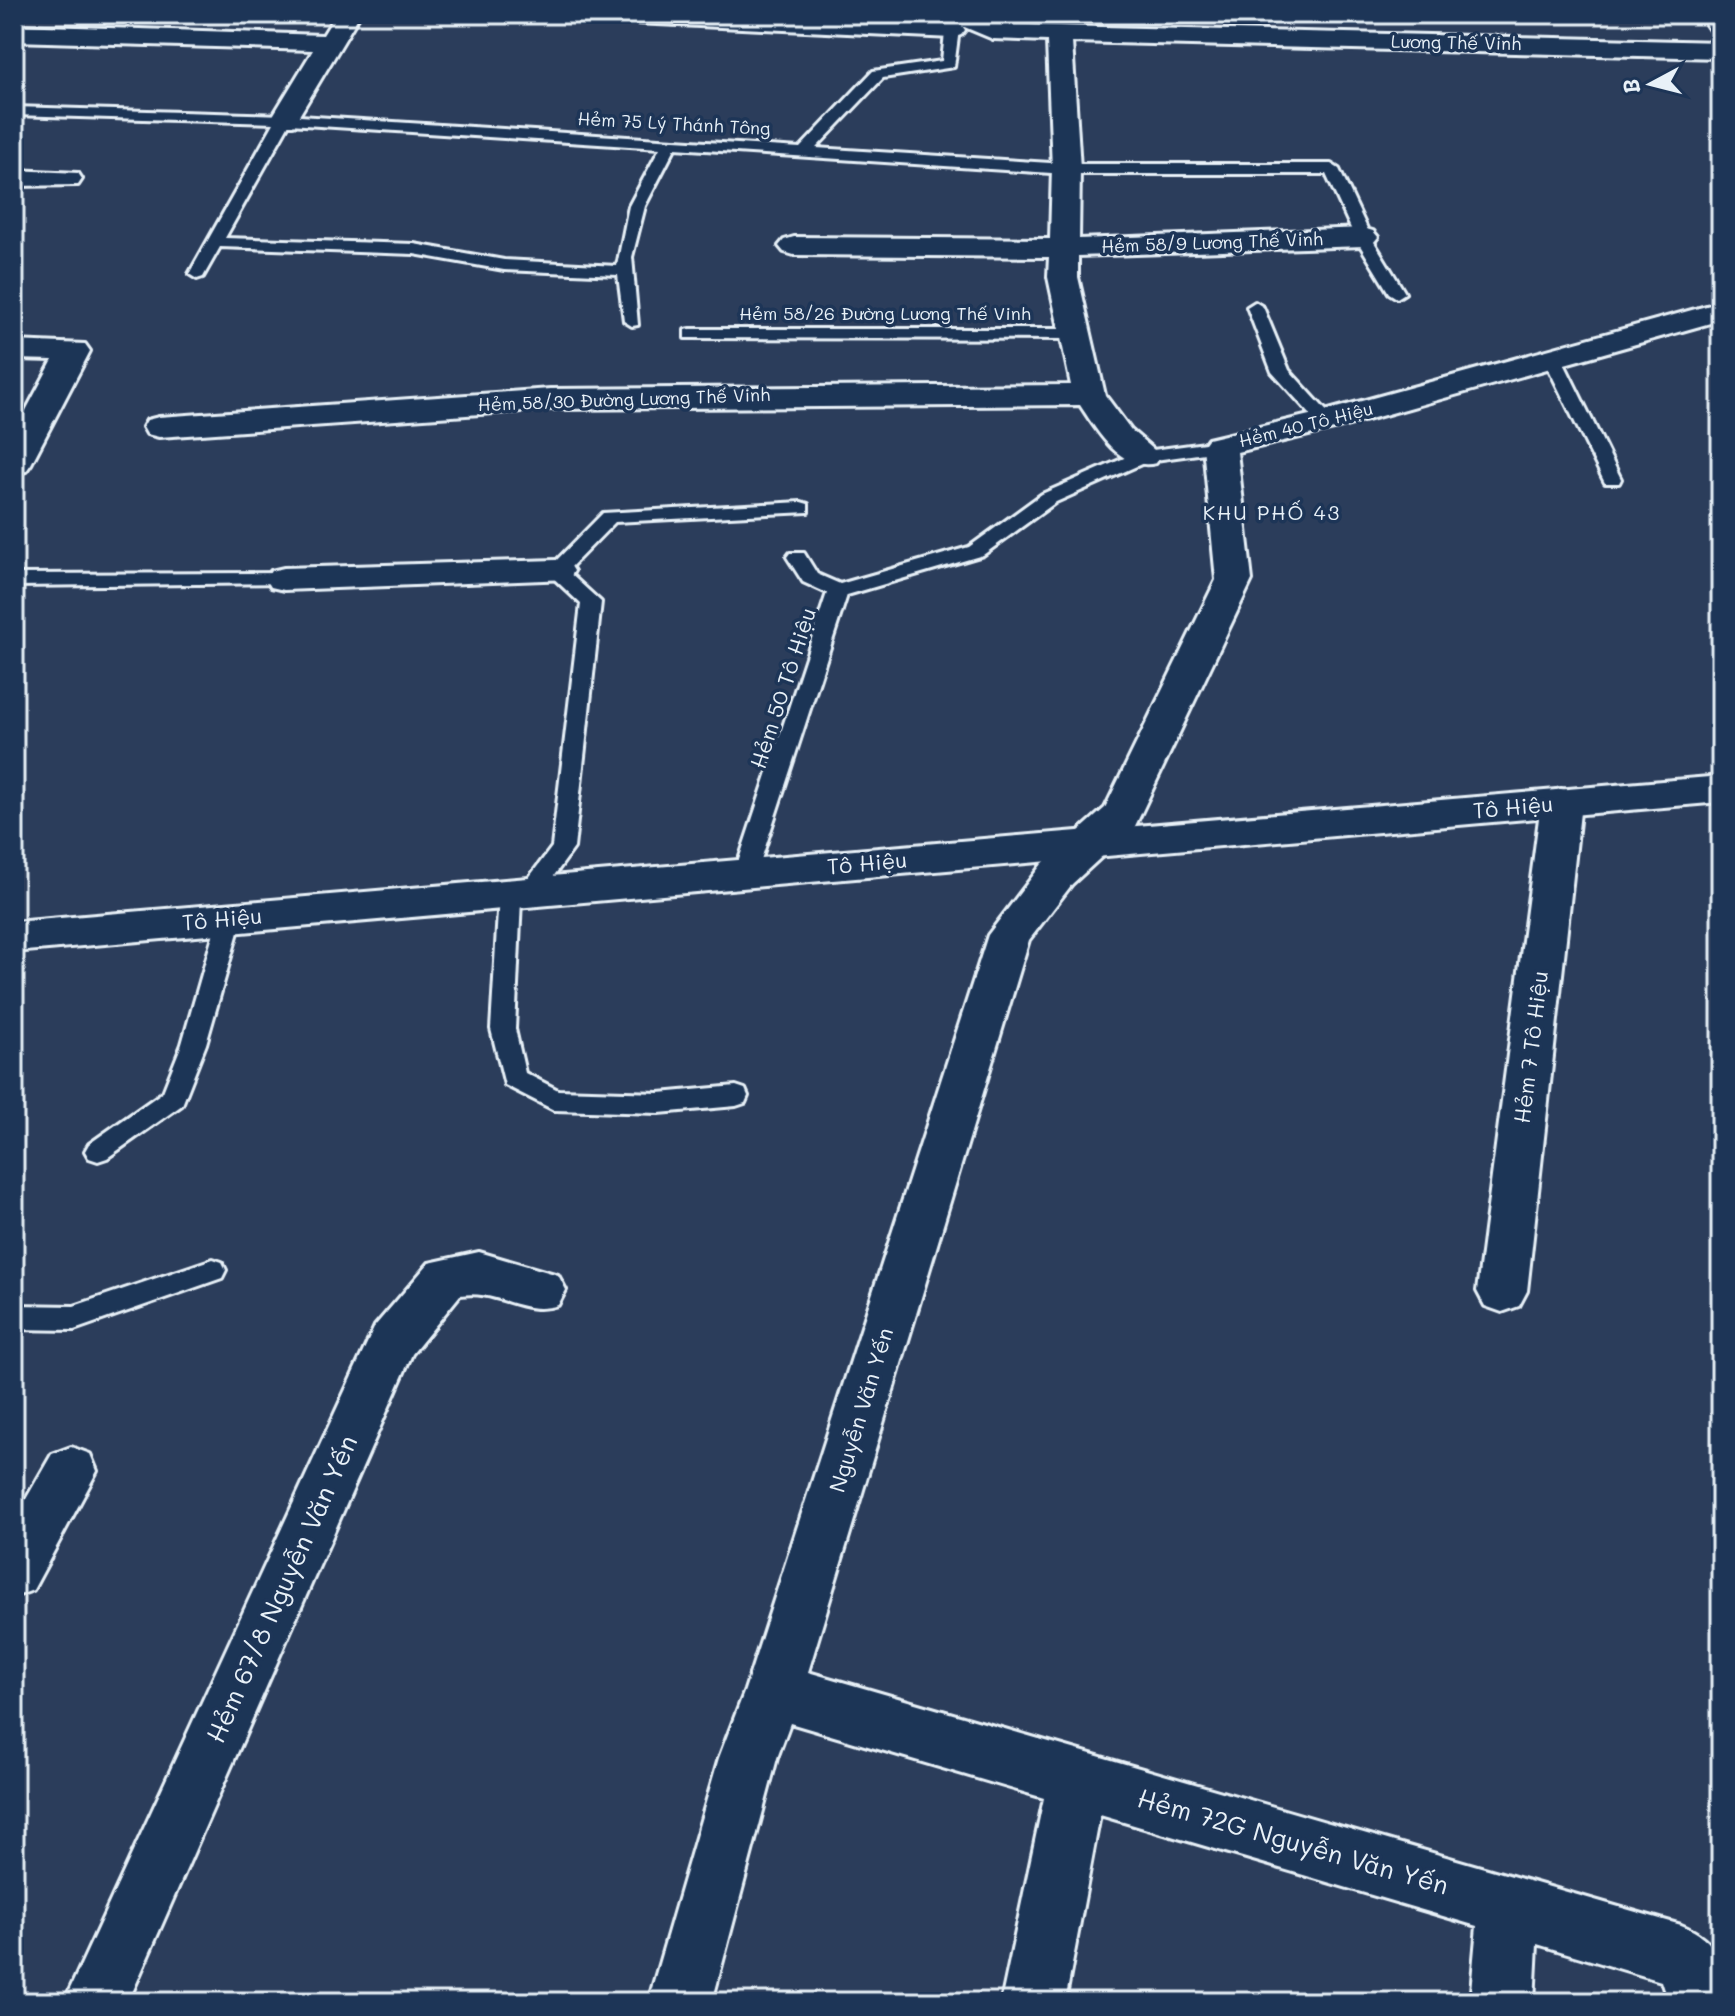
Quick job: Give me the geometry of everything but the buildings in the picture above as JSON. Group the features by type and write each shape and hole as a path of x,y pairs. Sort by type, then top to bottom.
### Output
{"street":[{"path":"284,119 348,14"},
{"path":"593,14 954,19"},
{"path":"1291,14 1296,39"},
{"path":"1711,14 1721,28"},
{"name":"Lương Thế Vinh","path":"954,19 993,31 1059,34 1721,50"},
{"path":"14,33 330,43"},
{"path":"1059,34 1066,169 1061,248 1063,277 1089,395 1119,437 1144,456"},
{"path":"14,178 68,179"},
{"name":"Hẻm 58/9 Lương Thế Vinh","path":"794,246 1061,248 1363,237"},
{"name":"Hẻm 40 Tô Hiệu","path":"1091,844 1121,816 1234,580 1220,446 1326,421 1721,311"},
{"path":"14,350 74,351 24,427 14,464"},
{"name":"Hẻm 58/30 Đường Lương Thế Vinh","path":"159,427 550,399 1089,395"},
{"path":"284,579 556,571"},
{"name":"Tô Hiệu","path":"14,937 1721,789"},
{"name":"Hẻm 7 Tô Hiệu","path":"1502,1291 1561,803"},
{"name":"Nguyễn Văn Yến","path":"680,2002 748,1758 774,1690 1009,935 1057,874 1091,844"},
{"name":"Hẻm 67/8 Nguyễn Văn Yến","path":"96,2002 393,1341 446,1277 479,1272 541,1290"},
{"path":"14,1572 71,1471"},
{"name":"Hẻm 72G Nguyễn Văn Yến","path":"774,1690 1681,1956 1694,1975 1700,2002"},
{"path":"1033,2002 1078,1778"},
{"path":"1502,2002 1509,1905"}],"lane":[{"path":"805,151 833,119 864,95 878,74 949,64 954,19"},
{"name":"Hẻm 75 Lý Thánh Tông","path":"14,111 284,119 1066,169 1331,169 1363,237"},
{"path":"197,274 284,119"},
{"path":"632,321 624,257 637,206 669,145"},
{"path":"1363,237 1397,293"},
{"path":"215,242 414,249 504,265 626,271"},
{"path":"1255,307 1281,372 1326,421"},
{"name":"Hẻm 58/26 Đường Lương Thế Vinh","path":"691,334 1078,334"},
{"path":"1552,357 1612,479"},
{"name":"Hẻm 50 Tô Hiệu","path":"746,872 838,591 976,551 1049,498 1144,456 1220,446"},
{"path":"736,1096 659,1103 554,1100 514,1078 503,1029 520,894 563,848 591,602 556,571 610,517 801,508"},
{"path":"797,557 810,578 838,591"},
{"path":"14,580 284,579"},
{"path":"98,1151 173,1098 194,1044 230,918"},
{"path":"14,1317 74,1318 213,1270"}],"district":[{"name":"KHU PHỐ 43","path":"1272,513"}]}
